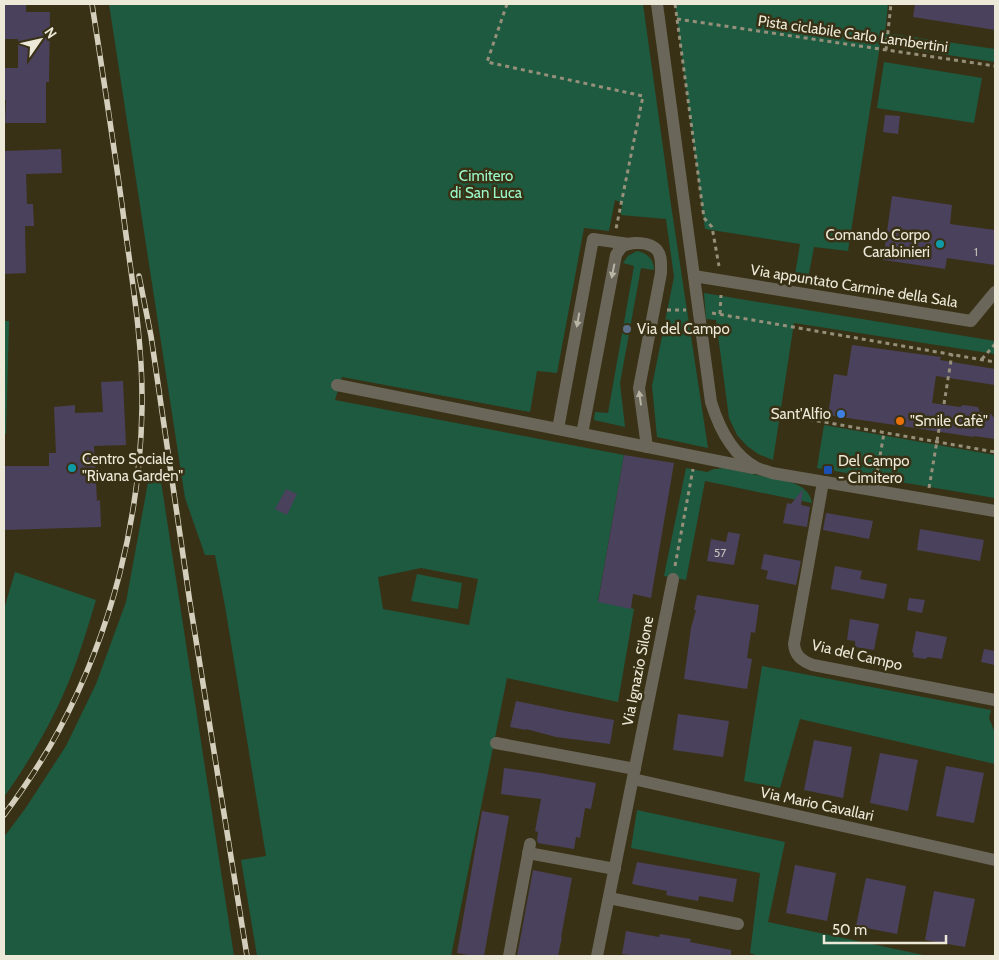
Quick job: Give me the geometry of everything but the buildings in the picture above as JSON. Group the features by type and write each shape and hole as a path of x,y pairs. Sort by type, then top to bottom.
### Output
{"street":[{"path":"657,4 711,402 727,440 748,462 758,469"},
{"path":"558,429 594,239 629,244"},
{"path":"582,434 616,255 624,245 634,243 650,245 656,249 659,255 661,273 639,388 647,447"},
{"name":"Via appuntato Carmine della Sala","path":"694,276 971,321 995,292"},
{"path":"337,385 696,456 772,473 995,511"},
{"name":"Via del Campo","path":"823,482 794,644 797,656 801,660 813,665 995,700"},
{"name":"Via Ignazio Silone","path":"597,956 673,579"},
{"path":"496,743 634,774"},
{"name":"Via Mario Cavallari","path":"634,774 995,860"},
{"path":"509,956 529,849 614,870"},
{"path":"608,898 738,924"}],"path":[{"path":"507,4 487,62 643,96 614,242"},
{"path":"675,4 704,218 712,227 722,280 720,314 995,362"},
{"path":"886,50 891,4"},
{"name":"Pista ciclabile Carlo Lambertini","path":"677,19 995,66"},
{"path":"654,310 699,310"},
{"path":"982,360 995,344"},
{"path":"944,404 952,354"},
{"path":"801,418 995,452"},
{"path":"927,500 939,429"},
{"path":"874,491 884,433"},
{"path":"673,579 696,456"}],"green space":[{"name":"Cimitero di San Luca","path":"109,4 643,4 708,448 657,437 652,386 674,277 666,219 621,215 622,203 615,200 609,231 584,228 557,373 537,371 530,412 342,377 335,400 624,455 598,601 634,609 618,702 507,678 451,956 257,956 241,860 266,856 215,555 205,555 185,498","holes":["421,568 478,579 469,625 383,609 378,577"]},
{"path":"675,4 888,4 885,33 995,49 995,62 880,45 848,251 814,247 807,284 794,281 800,244 705,229"},
{"path":"884,62 982,78 974,123 877,108"},
{"path":"637,251 649,257 653,263 654,270 641,268 620,383 625,427 594,420 595,412 608,413 634,266 623,263 628,256"},
{"path":"704,293 995,341 995,354 794,323 773,460 758,454 747,446 737,435 729,418 716,320 706,319"},
{"path":"4,321 9,321 6,434 4,434"},
{"path":"824,425 995,455 995,498 817,468"},
{"path":"686,468 707,472 724,468 790,482 805,490 812,503 705,481 686,580 664,576"},
{"path":"160,475 234,956 4,956 4,837 25,809 66,746 96,684 126,602 149,477"},
{"path":"15,572 96,600 79,655 63,695 26,765 4,797 4,609"},
{"path":"417,574 462,583 458,609 411,601"},
{"path":"762,666 991,710 989,718 995,733 995,764 800,719 780,788 744,781"},
{"path":"637,810 785,842 768,922 928,956 758,956 750,953 760,873 631,848"}],"railway":[{"path":"4,815 33,774 53,741 78,692 94,654 120,574 136,492 142,408 139,343 135,299 92,4"},
{"path":"139,276 151,336 190,603 247,956"}],"place":[{"name":"Comando Corpo Carabinieri","path":"940,244"},
{"name":"Via del Campo","path":"627,329"},
{"name":"Sant'Alfio","path":"841,414"},
{"name":"\"Smile Cafè\"","path":"900,421"},
{"name":"Centro Sociale \"Rivana Garden\"","path":"72,468"},
{"name":"Del Campo - Cimitero","path":"828,470"}]}
